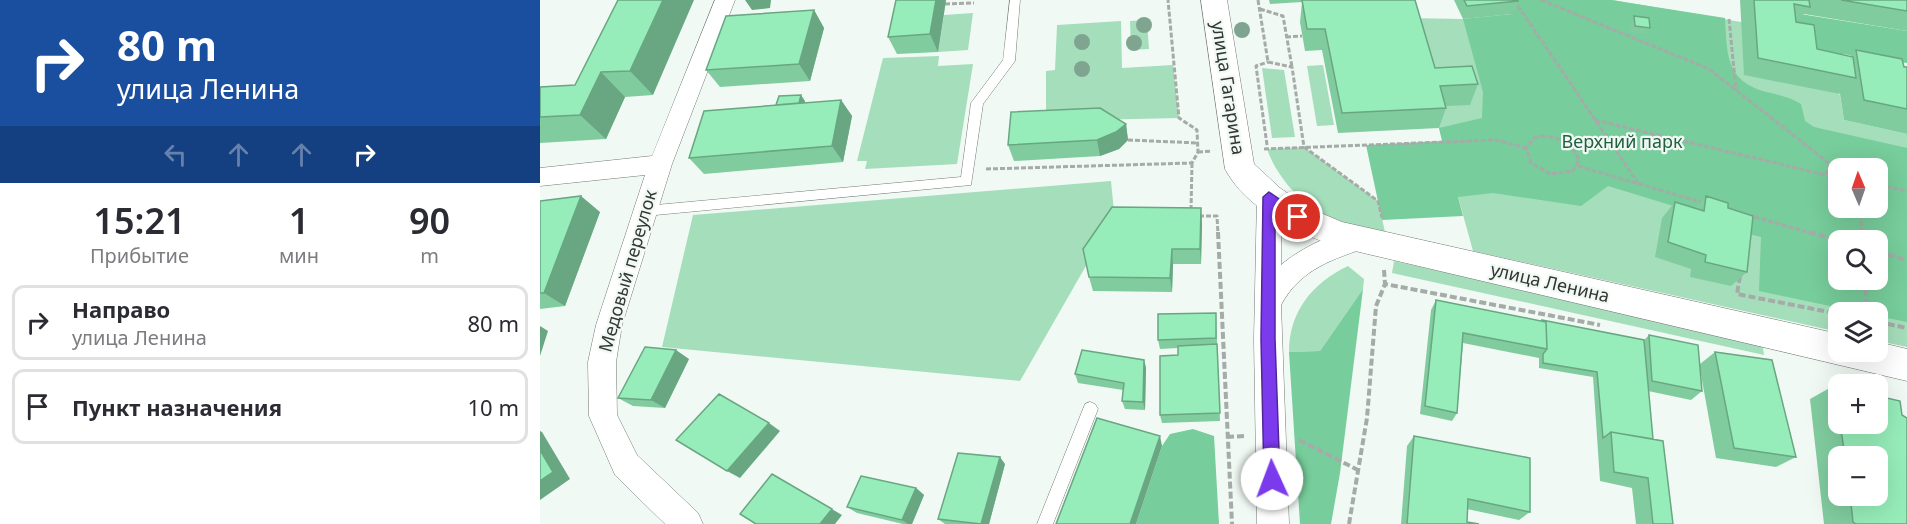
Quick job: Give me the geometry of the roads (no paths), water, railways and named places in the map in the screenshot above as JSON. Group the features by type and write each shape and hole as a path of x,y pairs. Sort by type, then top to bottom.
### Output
{"street":[{"name":"Медовый переулок","path":"687,524 626,465 603,416 602,362 609,326 660,164 725,0"},
{"name":"улица Гагарина","path":"1214,0 1240,169 1269,197"},
{"path":"540,177 660,164"},
{"path":"1269,197 1268,306 1273,524"},
{"name":"улица Ленина","path":"1269,197 1298,217 1318,226 1362,239 1828,347"},
{"path":"1268,306 1277,286 1300,265 1328,248 1362,239"},
{"path":"1888,361 1907,365"}],"lane":[{"path":"645,211 967,181 977,103 1010,61 1015,0"},
{"path":"1045,524 1090,409"}],"park label":[{"name":"Верхний парк","path":"1622,142"}]}
